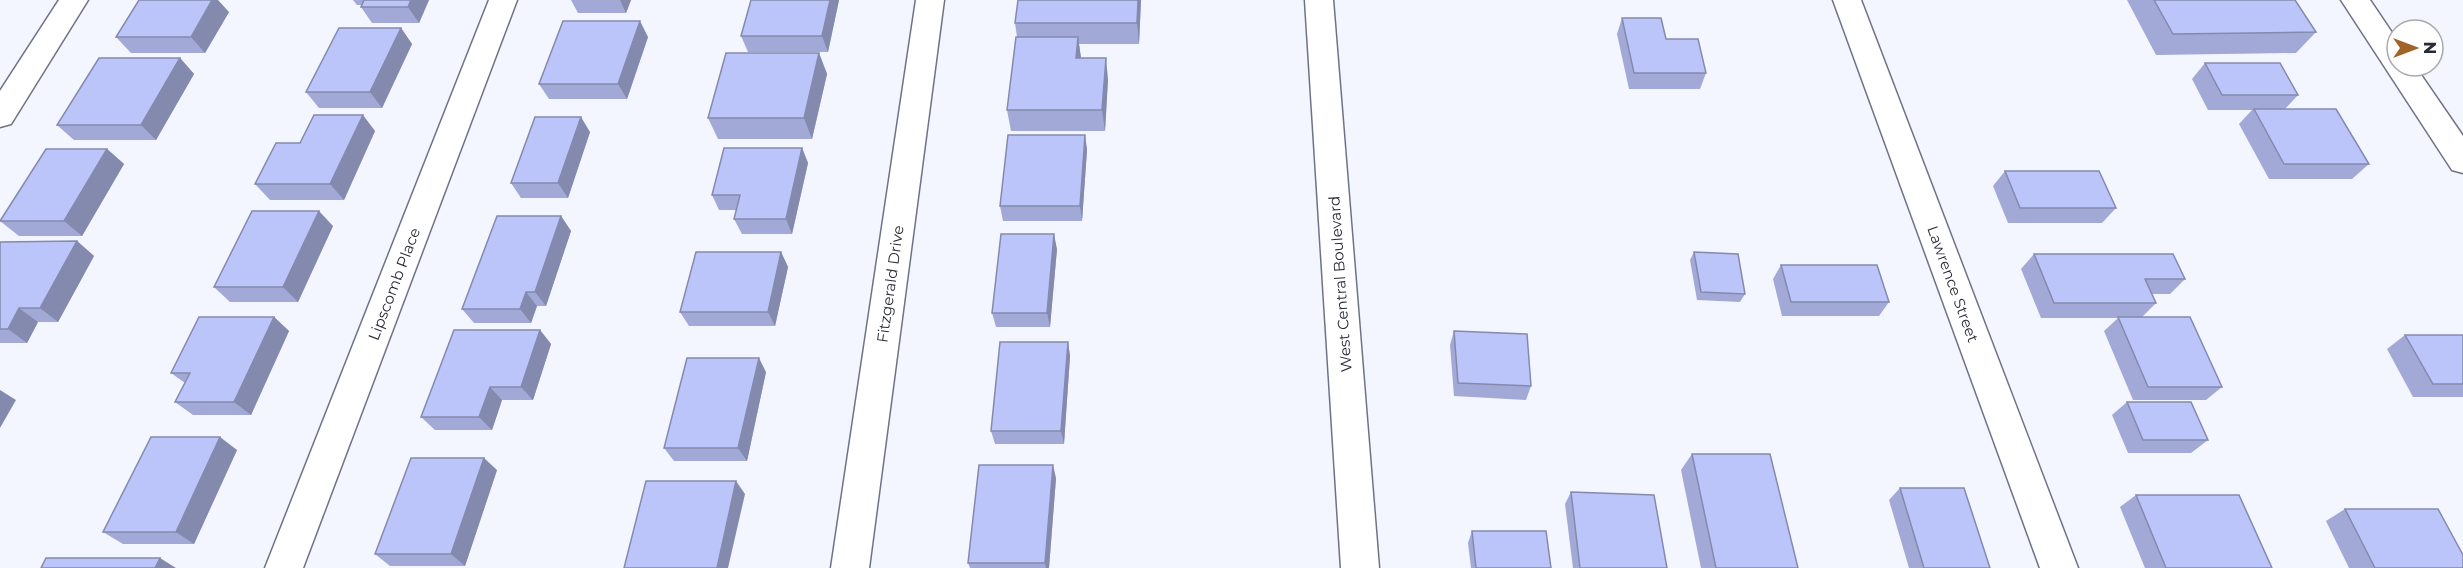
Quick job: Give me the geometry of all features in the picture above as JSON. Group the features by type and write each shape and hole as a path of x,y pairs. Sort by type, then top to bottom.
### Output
{"street":[{"path":"0,116 74,0"},
{"name":"Lipscomb Place","path":"284,568 503,0"},
{"name":"Fitzgerald Drive","path":"850,568 930,0"},
{"name":"West Central Boulevard","path":"1319,0 1360,568"},
{"name":"Lawrence Street","path":"1847,0 2059,568"},
{"path":"2355,0 2385,45"},
{"path":"2407,78 2463,161"}],"building":[{"path":"139,0 212,0 191,37 116,37"},
{"path":"364,0 411,0 408,7 361,7"},
{"path":"751,0 830,0 822,36 741,36"},
{"path":"1018,0 1138,0 1137,23 1015,23"},
{"path":"2154,0 2295,0 2316,32 2173,34"},
{"path":"1622,18 1661,18 1666,39 1698,39 1706,73 1634,73"},
{"path":"563,21 640,21 618,84 539,84"},
{"path":"339,28 401,28 370,92 306,92"},
{"path":"1016,37 1078,37 1076,58 1106,58 1102,110 1007,110"},
{"path":"726,53 819,53 804,118 708,118"},
{"path":"99,58 180,58 141,125 57,125"},
{"path":"2205,63 2280,63 2298,95 2222,95"},
{"path":"2254,109 2336,109 2369,164 2284,164"},
{"path":"314,115 363,115 330,184 255,184 276,143 300,143"},
{"path":"535,117 581,117 558,183 511,183"},
{"path":"1008,135 1085,135 1080,206 1000,206"},
{"path":"724,148 802,148 786,219 734,219 740,195 712,195"},
{"path":"46,149 107,149 64,221 0,221"},
{"path":"2005,171 2099,171 2116,208 2020,208"},
{"path":"252,211 319,211 283,287 214,287"},
{"path":"497,216 561,216 535,292 526,292 520,309 462,309"},
{"path":"1001,234 1054,234 1047,313 992,313"},
{"path":"77,241 40,308 19,308 8,329 0,329 0,242"},
{"path":"696,252 781,252 768,312 680,312"},
{"path":"1694,252 1738,254 1745,294 1701,292"},
{"path":"2034,254 2173,254 2185,279 2145,279 2156,303 2054,303"},
{"path":"1781,265 1877,265 1889,302 1791,302"},
{"path":"199,317 274,317 234,402 175,402 190,373 171,373"},
{"path":"2118,317 2190,317 2222,387 2148,387"},
{"path":"454,330 540,330 521,387 490,387 479,417 421,417"},
{"path":"1454,331 1527,334 1531,386 1458,383"},
{"path":"2405,335 2463,335 2463,384 2433,384"},
{"path":"1000,342 1068,342 1061,431 991,431"},
{"path":"687,358 759,358 738,448 664,448"},
{"path":"2127,402 2191,402 2208,440 2143,440"},
{"path":"151,437 220,437 176,532 103,532"},
{"path":"1692,454 1770,454 1798,568 1716,568"},
{"path":"411,458 484,458 451,554 375,554"},
{"path":"979,465 1053,465 1045,563 968,563"},
{"path":"646,481 736,481 717,568 624,568"},
{"path":"1900,488 1964,488 1990,568 1924,568"},
{"path":"1571,492 1654,495 1667,568 1580,568"},
{"path":"2136,495 2239,495 2272,568 2166,568"},
{"path":"2345,509 2438,509 2463,555 2463,568 2375,568"},
{"path":"1472,531 1546,531 1551,568 1476,568"},
{"path":"46,558 160,558 155,568 41,568"}]}
